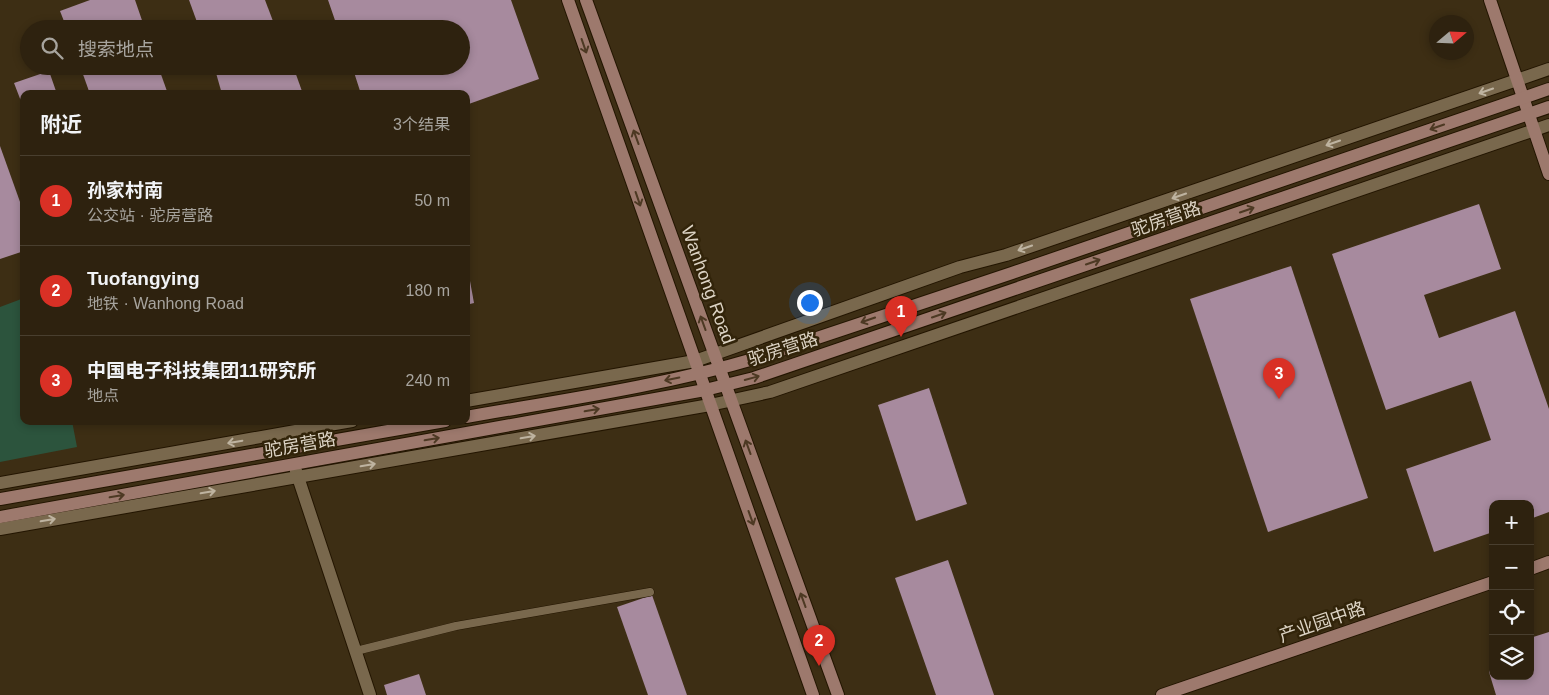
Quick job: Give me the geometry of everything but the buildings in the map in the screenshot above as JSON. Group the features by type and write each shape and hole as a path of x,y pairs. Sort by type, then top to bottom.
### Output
{"street":[{"path":"568,0 710,406 814,695"},
{"name":"Wanhong Road","path":"586,0 838,695"},
{"path":"1490,0 1549,174"},
{"path":"470,400 697,367 714,355 960,267 1006,255 1549,69"},
{"name":"驼房营路","path":"470,416 697,367 720,369 1021,270 1549,89"},
{"name":"驼房营路","path":"0,517 725,385 772,372 1549,107"},
{"path":"0,528 710,406 770,392 1549,125"},
{"path":"0,483 329,425"},
{"name":"驼房营路","path":"0,499 422,425"},
{"path":"294,464 370,695"},
{"path":"1534,568 1549,562"},
{"name":"产业园中路","path":"1162,695 1489,583"}],"lane":[{"path":"356,651 456,626 650,592"}],"green space":[{"path":"20,300 20,425 73,425 77,447 0,462 0,307"}],"place":[{"name":"孙家村南","path":"901,337"},
{"name":"中国电子科技集团11研究所","path":"1279,399"},
{"name":"Tuofangying","path":"819,666"}]}
